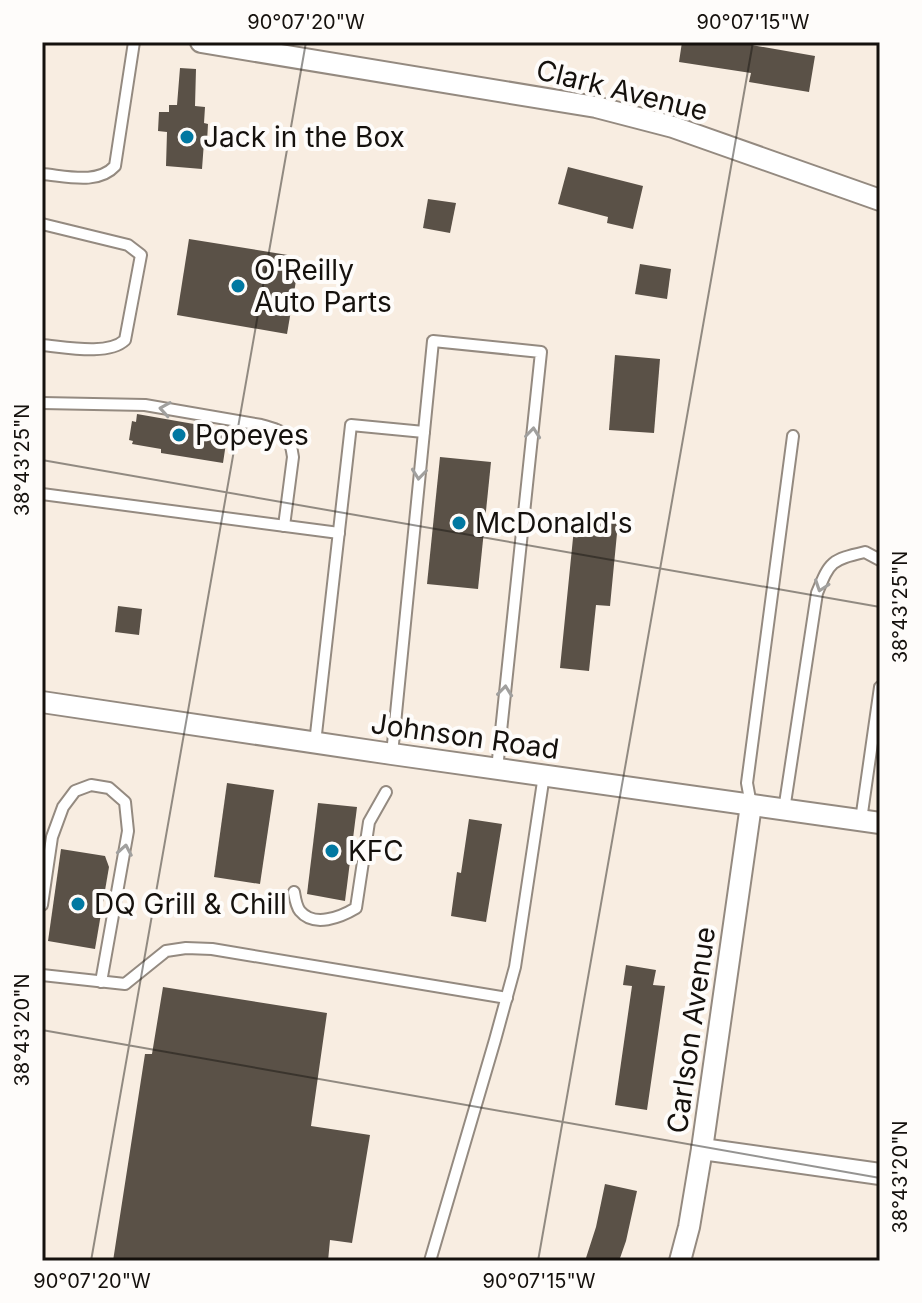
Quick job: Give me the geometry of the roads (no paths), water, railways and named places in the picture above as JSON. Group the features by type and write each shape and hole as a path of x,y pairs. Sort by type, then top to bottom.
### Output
{"street":[{"name":"Clark Avenue","path":"202,42 596,107 673,127 880,200"},
{"name":"Johnson Road","path":"42,702 870,822"},
{"name":"Carlson Avenue","path":"680,1261 702,1149 751,805"},
{"path":"702,1149 880,1174"}],"lane":[{"path":"42,174 90,178 109,173 115,166 134,42"},
{"path":"42,224 128,245 141,255 125,340 118,346 103,349 42,345"},
{"path":"392,754 433,341 541,352 497,769"},
{"path":"42,403 145,405 277,429 287,436 293,457 284,526"},
{"path":"315,743 351,425 424,432"},
{"path":"751,805 747,783 793,436"},
{"path":"42,494 339,533"},
{"path":"784,810 817,593 826,571 839,558 865,552 880,560"},
{"path":"870,822 880,687"},
{"path":"430,1261 515,967 544,775"},
{"path":"42,905 52,837 63,807 75,791 91,785 109,788 125,802 128,831 101,982"},
{"path":"294,892 298,909 309,917 342,917 356,908 369,822 386,792"},
{"path":"42,975 125,984 166,951 212,949 507,998"}],"place":[{"name":"Jack in the Box","path":"187,137"},
{"name":"O'Reilly Auto Parts","path":"238,286"},
{"name":"Popeyes","path":"179,435"},
{"name":"McDonald's","path":"459,523"},
{"name":"KFC","path":"332,851"},
{"name":"DQ Grill & Chill","path":"78,904"}]}
